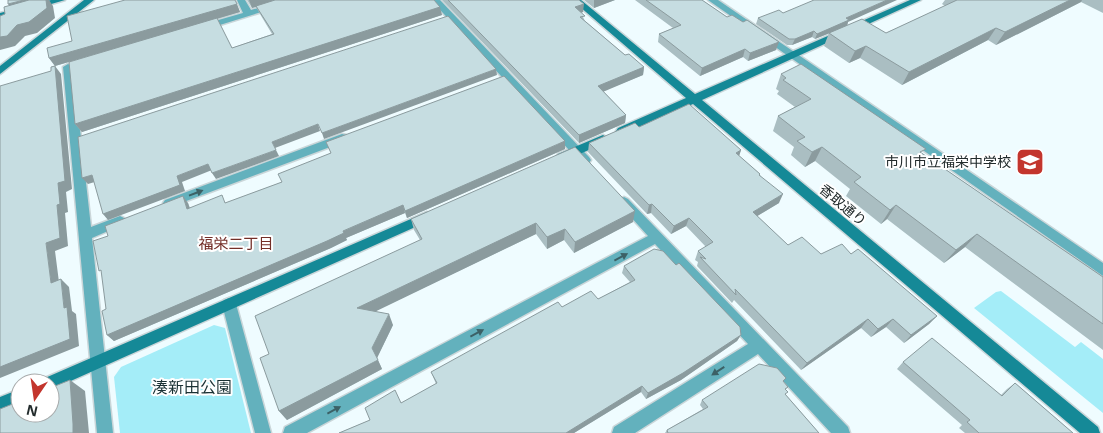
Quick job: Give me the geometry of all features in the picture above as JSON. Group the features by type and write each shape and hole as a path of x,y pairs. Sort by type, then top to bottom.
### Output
{"street":[{"path":"0,16 61,0"},
{"path":"0,71 90,0"},
{"path":"241,0 248,14"},
{"path":"191,31 296,0"},
{"path":"435,0 446,18 502,78 593,169"},
{"name":"香取通り","path":"576,0 1092,433"},
{"path":"712,0 1103,270"},
{"path":"549,163 917,0"},
{"path":"68,67 80,138 85,234 105,433"},
{"path":"158,207 351,135"},
{"path":"612,189 842,433"},
{"path":"60,379 439,212"},
{"path":"85,234 131,217"},
{"path":"291,433 657,237"},
{"path":"229,304 262,433"},
{"path":"620,433 759,345"}],"green space":[{"path":"1001,291 1075,347 1081,342 1103,359 1103,413 974,308 996,292"},
{"name":"湊新田公園","path":"214,325 225,328 251,433 120,433 114,377 121,367"}],"building":[{"path":"8,0 24,0 8,4"},
{"path":"29,0 46,0 47,8 29,22 17,25 7,36 0,37 0,16 5,14 4,7"},
{"path":"125,0 235,0 237,4 49,58 47,48 72,41 67,16"},
{"path":"275,0 434,0 440,7 75,124 69,62 217,18 232,48 274,34 256,6"},
{"path":"448,0 579,0 584,4 575,7 585,16 580,17 625,55 629,54 644,67 598,86 626,115 579,135"},
{"path":"646,0 702,0 727,17 732,15 743,22 747,20 779,42 750,53 745,49 702,68 659,34 681,25"},
{"path":"814,0 887,0 846,18 849,20 817,34 814,31 795,39 789,39 758,18 779,10 783,13"},
{"path":"957,0 1070,0 1005,32 996,28 909,72 866,46 855,51 829,33 862,19 886,33"},
{"path":"448,16 496,69 322,133 318,124 272,142 276,150 212,173 208,164 177,176 180,185 103,214 92,175 82,178 78,137"},
{"path":"801,64 926,149 920,152 1103,277 1103,324 977,234 956,250 896,205 890,210 854,182 861,177 822,147 812,152 797,141 805,137 778,116 811,99 783,80 786,78 781,74"},
{"path":"55,66 65,181 58,183 60,204 57,205 60,238 46,243 51,283 61,279 64,308 67,307 70,339 0,367 0,86 51,71 51,67"},
{"path":"504,76 565,141 405,211 403,205 343,231 344,233 327,241 107,335 102,311 106,309 101,270 99,271 93,241 108,236 105,226 183,196 187,209 222,195 225,203 282,182 278,174 331,153 326,142"},
{"path":"689,104 741,150 736,153 783,194 753,212 788,245 802,237 821,254 842,244 851,254 858,249 937,316 911,335 893,319 878,329 868,319 807,363 735,289 736,295 700,257 706,259 698,251 713,242 689,218 674,226 652,204 649,205 589,143 635,123 639,127"},
{"path":"575,147 635,211 575,242 565,229 547,237 536,223 357,308 389,314 372,348 378,360 279,411 260,358 269,354 255,316 422,239 411,219"},
{"path":"654,249 663,251 676,265 679,263 740,327 741,335 683,373 648,393 642,386 566,433 339,433 370,420 365,408 395,390 401,403 437,383 431,372 558,302 562,307 591,291 598,299 635,280 624,266"},
{"path":"932,338 1002,396 1015,383 1073,433 979,433 967,422 970,420 903,362"},
{"path":"759,364 777,368 786,378 783,381 788,387 785,389 788,392 785,394 819,433 668,433 667,430 708,407 702,400"},
{"path":"70,380 73,433 0,433 0,409 10,405 10,423 60,423 60,384"}],"place":[{"name":"市川市立福栄中学校","path":"1030,162"}],"district":[{"name":"福栄二丁目","path":"236,244"}]}
